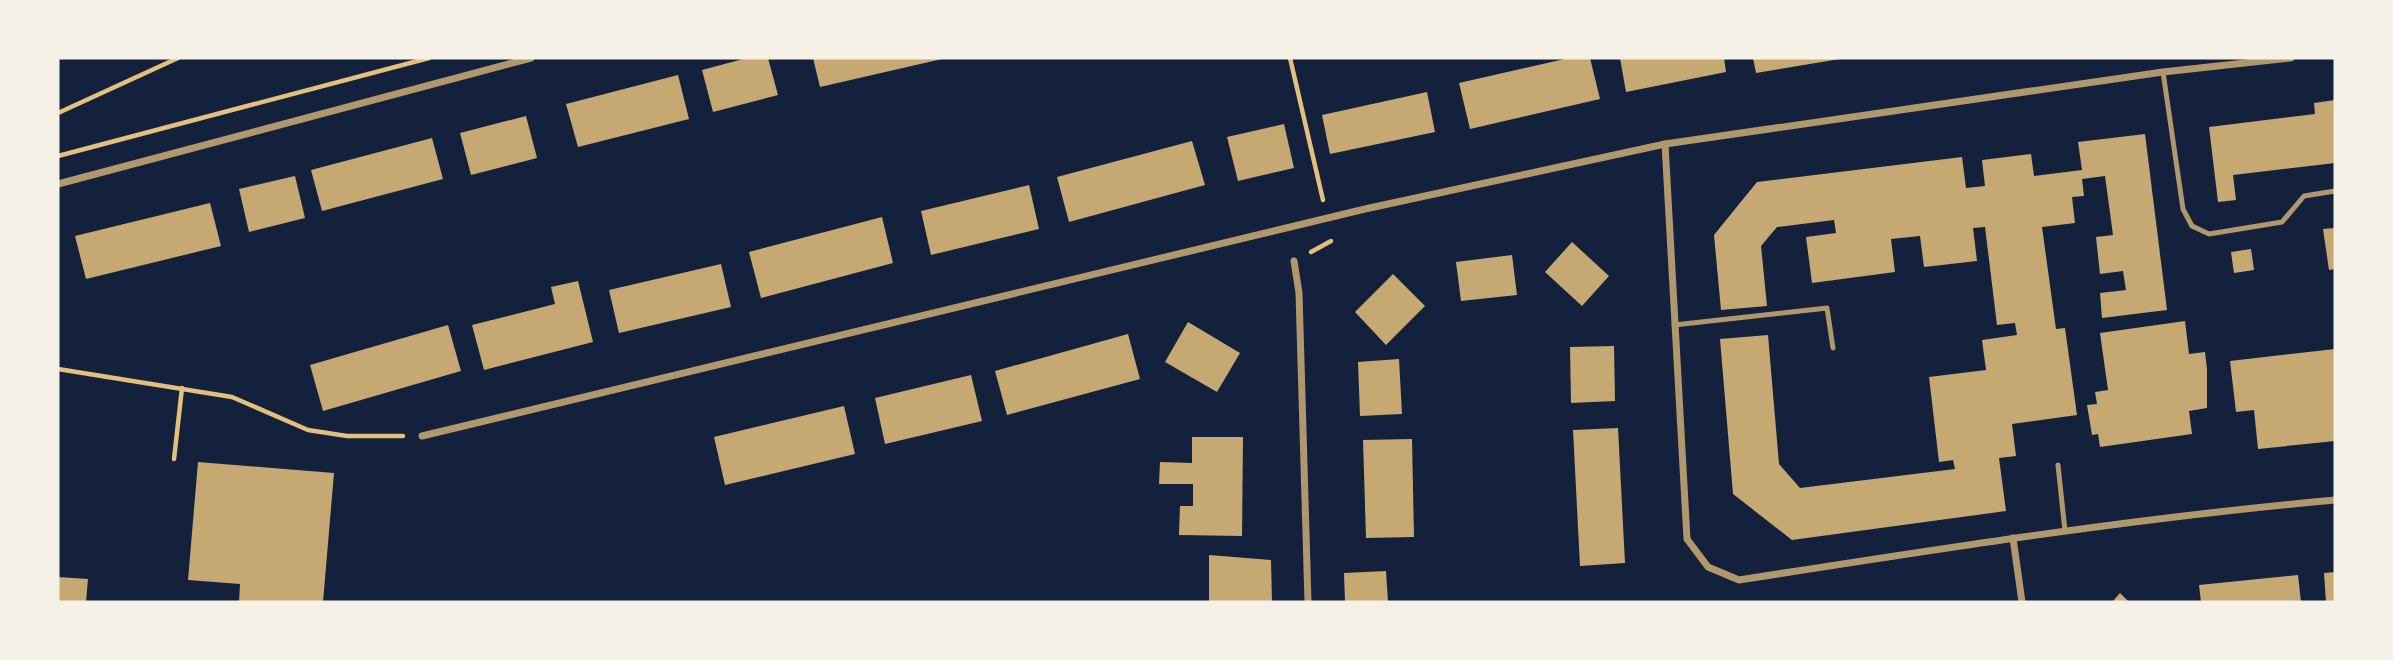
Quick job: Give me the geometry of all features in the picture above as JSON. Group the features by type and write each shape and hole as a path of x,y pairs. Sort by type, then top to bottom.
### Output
{"street":[{"path":"58,184 531,58"},
{"path":"422,436 1327,217 1665,144 2163,72 2291,58"},
{"path":"1665,144 1687,539 1708,567 1739,580 2065,531 2223,510 2335,500"},
{"path":"1294,261 1299,293 1308,602"},
{"path":"2013,538 2022,602"}],"lane":[{"path":"2163,72 2183,209 2192,226 2209,234 2283,222 2304,196 2335,191"},
{"path":"1674,325 1827,308 1833,348"},
{"path":"2058,465 2065,531"}],"path":[{"path":"58,113 178,58"},
{"path":"58,156 429,58"},
{"path":"1290,58 1327,217"},
{"path":"58,369 232,397 308,429 347,436 422,436"},
{"path":"174,459 182,388"}],"building":[{"path":"747,58 768,58 778,95 713,112 702,70"},
{"path":"813,58 942,58 942,59 820,87"},
{"path":"1569,58 1590,58 1600,99 1470,129 1459,83"},
{"path":"1620,58 1724,58 1726,72 1626,92"},
{"path":"1753,58 1840,58 1840,59 1756,73"},
{"path":"678,75 689,119 578,147 566,104"},
{"path":"1427,92 1435,132 1330,154 1322,115"},
{"path":"2335,100 2335,163 2233,175 2236,200 2218,202 2209,127 2315,114 2314,103"},
{"path":"526,116 537,158 471,175 460,133"},
{"path":"1284,124 1294,168 1238,181 1227,137"},
{"path":"2145,134 2167,310 2102,318 2100,293 2126,290 2123,271 2100,274 2096,237 2113,235 2105,176 2082,179 2084,196 2072,197 2075,223 2042,227 2056,329 2065,328 2077,415 2012,424 2016,456 1999,458 2006,511 1792,540 1733,494 1720,339 1768,335 1779,464 1800,488 1955,469 1953,460 1939,462 1929,377 1986,370 1982,340 2017,335 2015,323 1997,325 1985,227 1973,228 1977,261 1924,267 1920,236 1891,239 1895,272 1812,283 1806,237 1836,233 1834,220 1777,227 1761,246 1767,306 1721,310 1714,235 1757,182 1962,157 1966,188 1985,186 1982,160 2031,154 2034,176 2082,170 2078,142"},
{"path":"432,138 443,179 322,211 311,170"},
{"path":"1192,141 1205,185 1069,222 1057,177"},
{"path":"295,176 305,218 249,232 239,189"},
{"path":"1029,185 1039,229 931,255 921,211"},
{"path":"210,203 221,246 86,279 75,236"},
{"path":"882,217 893,263 761,298 749,252"},
{"path":"2335,228 2335,269 2329,270 2323,229"},
{"path":"1572,242 1609,276 1582,306 1545,272"},
{"path":"2251,249 2254,270 2234,273 2231,252"},
{"path":"1512,255 1517,295 1461,301 1456,262"},
{"path":"721,264 731,307 619,333 609,290"},
{"path":"1393,274 1425,306 1386,345 1355,312"},
{"path":"578,281 593,342 484,370 472,325 555,304 551,287"},
{"path":"2185,321 2189,354 2205,352 2207,369 2207,408 2189,411 2192,434 2100,447 2098,434 2092,435 2087,405 2097,404 2095,392 2108,390 2100,333"},
{"path":"1188,322 1240,353 1217,392 1165,362"},
{"path":"448,325 461,371 323,411 310,365"},
{"path":"1128,334 1140,379 1007,415 995,371"},
{"path":"1614,346 1615,401 1571,403 1570,347"},
{"path":"2335,349 2335,441 2258,449 2254,410 2236,412 2230,361"},
{"path":"1399,359 1402,414 1360,416 1358,362"},
{"path":"971,375 982,421 885,444 875,398"},
{"path":"844,406 855,454 725,485 714,437"},
{"path":"1618,428 1625,563 1580,566 1573,430"},
{"path":"1192,437 1243,437 1242,536 1179,535 1180,506 1193,506 1193,484 1159,484 1160,462 1192,463"},
{"path":"1412,439 1414,537 1366,538 1363,440"},
{"path":"198,462 334,473 323,602 239,602 240,584 188,580"},
{"path":"1209,555 1271,560 1272,602 1209,602"},
{"path":"1386,571 1388,602 1345,602 1344,573"},
{"path":"2335,572 2335,602 2326,602 2324,573"},
{"path":"2298,575 2301,602 2201,602 2199,585"},
{"path":"58,577 88,579 86,602 58,602"},
{"path":"2120,593 2129,602 2112,602"}]}
